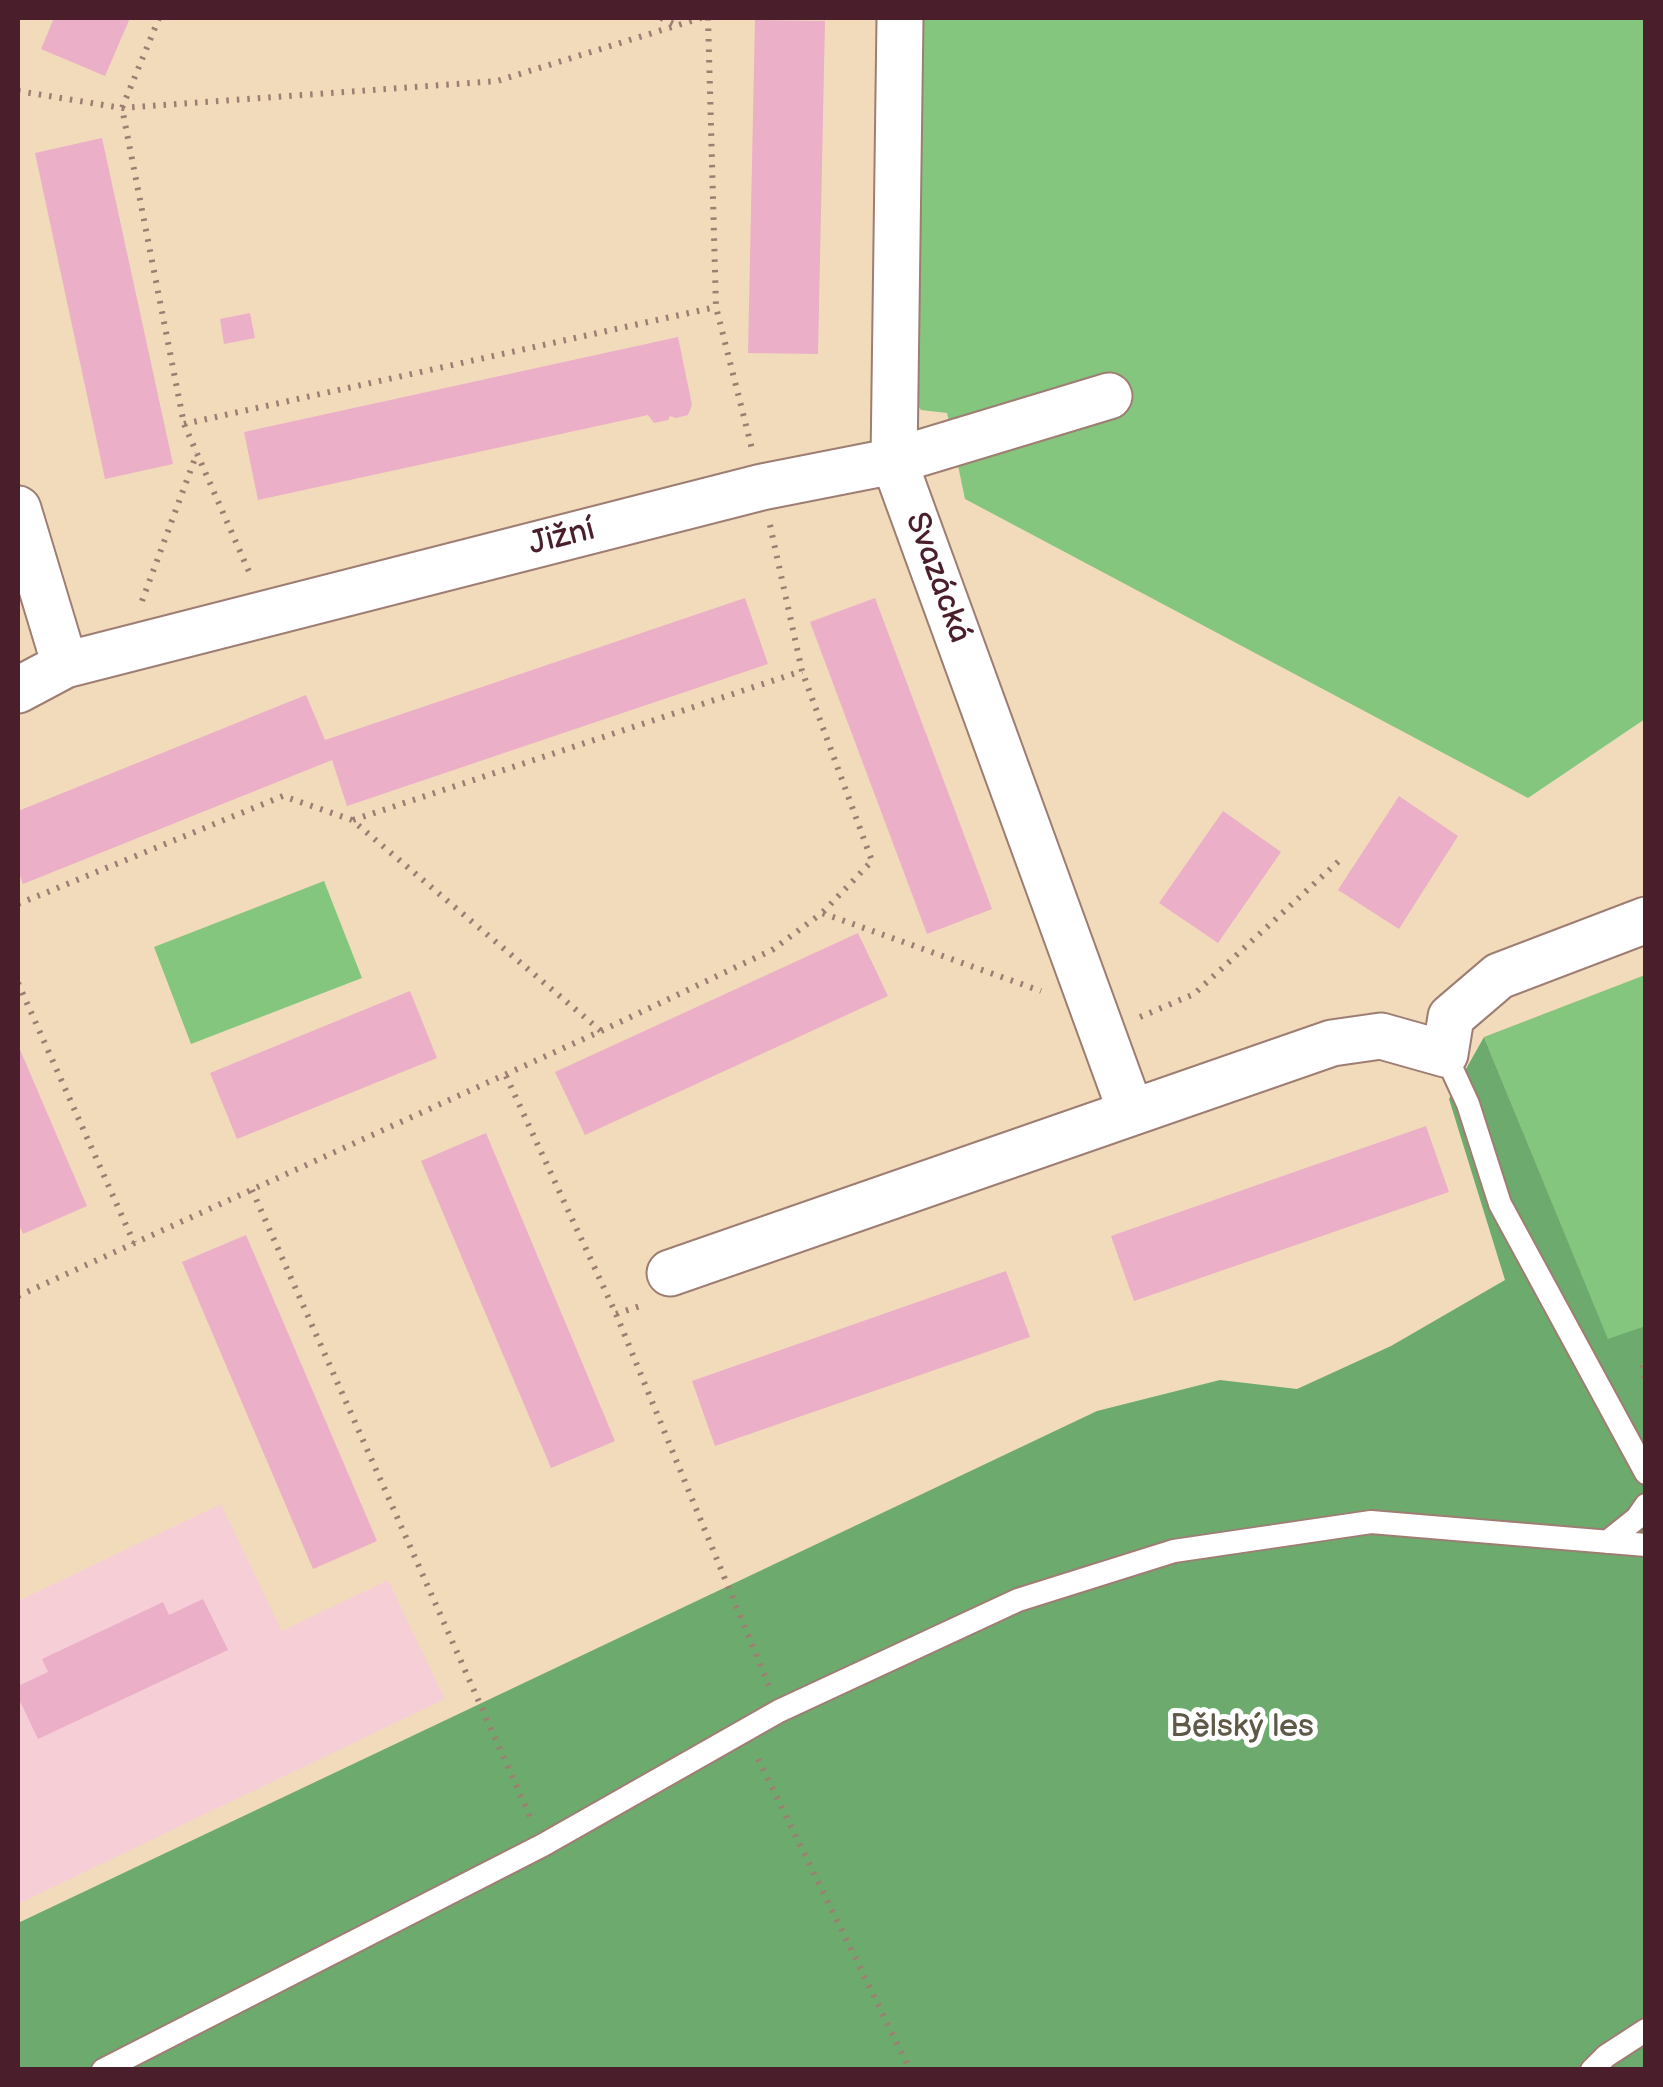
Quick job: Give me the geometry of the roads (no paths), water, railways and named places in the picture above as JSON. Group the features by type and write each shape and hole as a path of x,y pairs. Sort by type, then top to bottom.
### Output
{"street":[{"name":"Svazácká","path":"900,18 894,461 1131,1112"},
{"name":"Jižní","path":"18,690 65,665 762,487 894,461 1109,396"},
{"path":"18,509 65,665"},
{"path":"670,1273 1332,1043 1381,1036 1444,1054 1450,1016 1499,976 1646,920"}],"lane":[{"path":"1444,1054 1468,1104 1500,1204 1646,1473"},
{"path":"1607,1542 1646,1506"},
{"path":"103,2070 543,1845 780,1711 1018,1600 1174,1551 1371,1522 1646,1544"},
{"path":"1592,2070 1646,2030"}],"park label":[{"name":"Bělský les","path":"1242,1728"}]}
